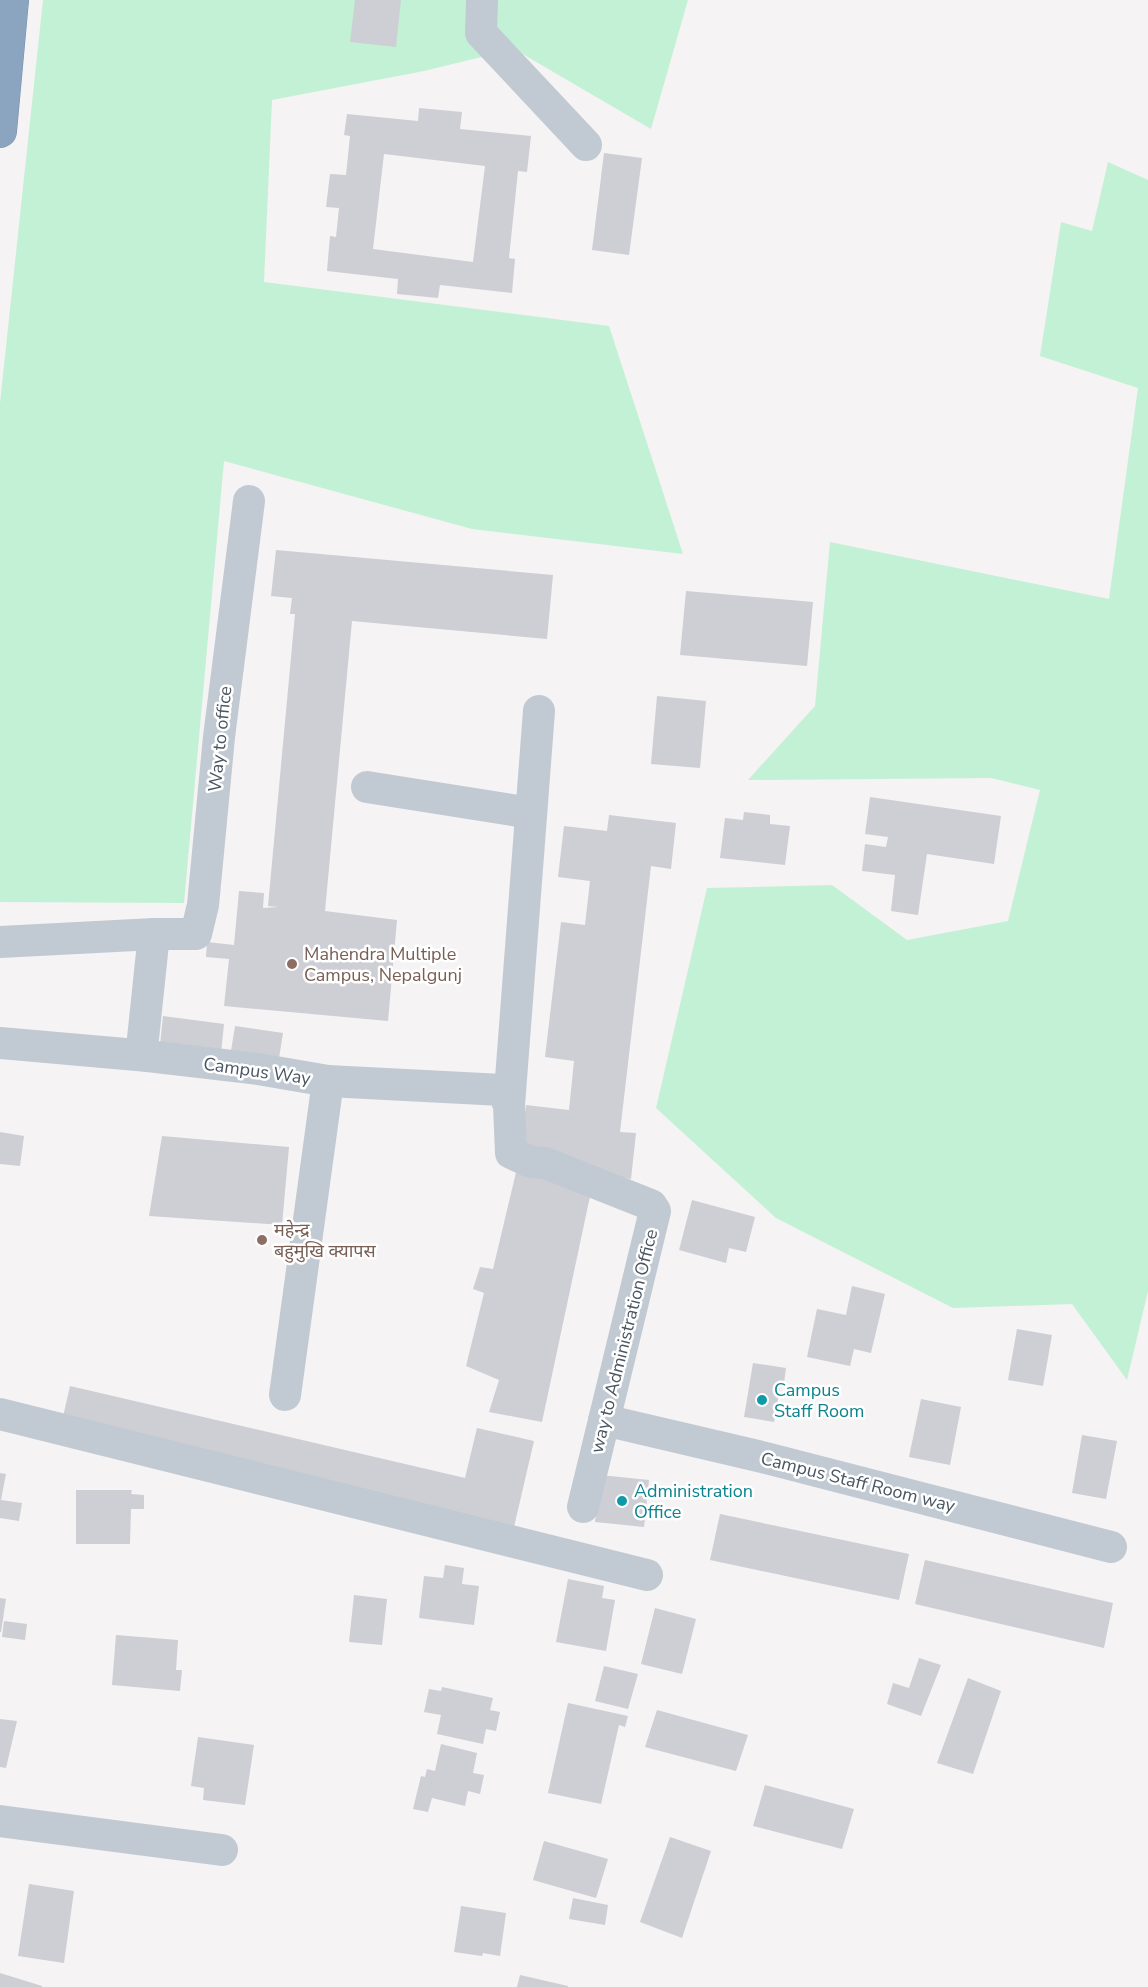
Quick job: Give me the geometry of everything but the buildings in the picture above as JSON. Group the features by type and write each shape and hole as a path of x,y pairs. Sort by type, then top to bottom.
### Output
{"highway":[{"path":"0,131 12,0"}],"street":[{"path":"482,0 481,33 586,145"},
{"name":"Way to office","path":"154,934 196,934 203,905 219,737 249,501"},
{"path":"509,1105 539,711"},
{"path":"367,786 531,813"},
{"path":"0,942 154,934 142,1048 143,1053 148,1056"},
{"name":"Campus Way","path":"0,1043 148,1056 258,1069 328,1081 285,1395"},
{"path":"328,1081 502,1090 509,1105"},
{"name":"way to Administration Office","path":"509,1105 511,1153 531,1162 545,1163 651,1205 655,1210 583,1507"},
{"path":"0,1414 647,1575"},
{"name":"Campus Staff Room way","path":"604,1420 766,1458 1112,1547"},
{"path":"0,1821 222,1850"}],"green space":[{"path":"43,0 688,0 651,129 514,49 424,71 272,100 264,282 609,326 683,554 472,529 224,461 184,903 0,902 0,403"},
{"path":"1108,162 1148,180 1148,1291 1127,1380 1072,1304 953,1308 776,1218 656,1108 707,888 832,885 907,940 1008,921 1040,790 991,778 748,780 815,706 830,542 1109,599 1138,388 1040,356 1061,222 1092,231"}],"place":[{"name":"Mahendra Multiple Campus, Nepalgunj","path":"292,964"},
{"name":"महेन्द्र बहुमुखि क्यापस","path":"262,1240"},
{"name":"Campus Staff Room","path":"762,1400"},
{"name":"Administration Office","path":"622,1501"}]}
